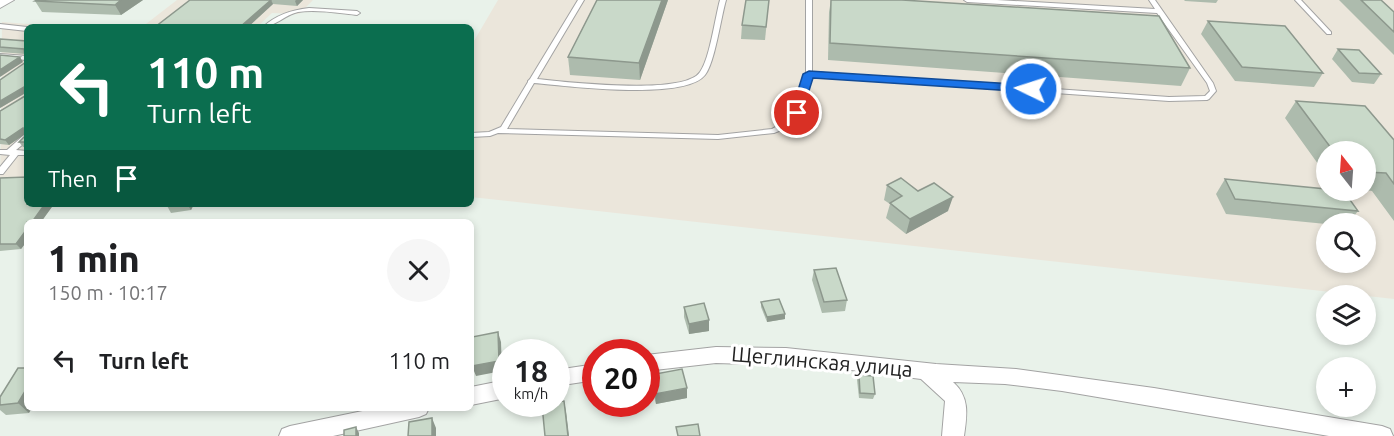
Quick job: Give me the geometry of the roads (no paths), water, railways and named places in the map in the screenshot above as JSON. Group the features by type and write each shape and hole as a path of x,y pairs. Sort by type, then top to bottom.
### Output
{"street":[{"path":"0,5 8,0"},
{"name":"Щеглинская улица","path":"660,361 686,356 748,352 896,365 926,371 1014,376 1354,434 1382,436"},
{"path":"926,371 949,388 955,399 957,411 953,436"},
{"path":"474,395 492,391"},
{"path":"290,436 405,411"}],"lane":[{"path":"496,132 504,128 580,0"},
{"path":"531,81 657,88 692,83 702,75 723,0"},
{"path":"474,135 496,132 718,137 774,131 786,125 797,113 809,74 809,0"},
{"path":"967,0 1159,11"},
{"path":"809,74 1169,99 1207,98 1214,91 1210,83 1152,0"},
{"path":"1298,0 1329,33"},
{"path":"271,24 289,11 357,13"},
{"path":"0,27 24,29"},
{"path":"0,56 24,58"},
{"path":"0,172 8,153 24,140"},
{"path":"8,153 24,153"}]}
